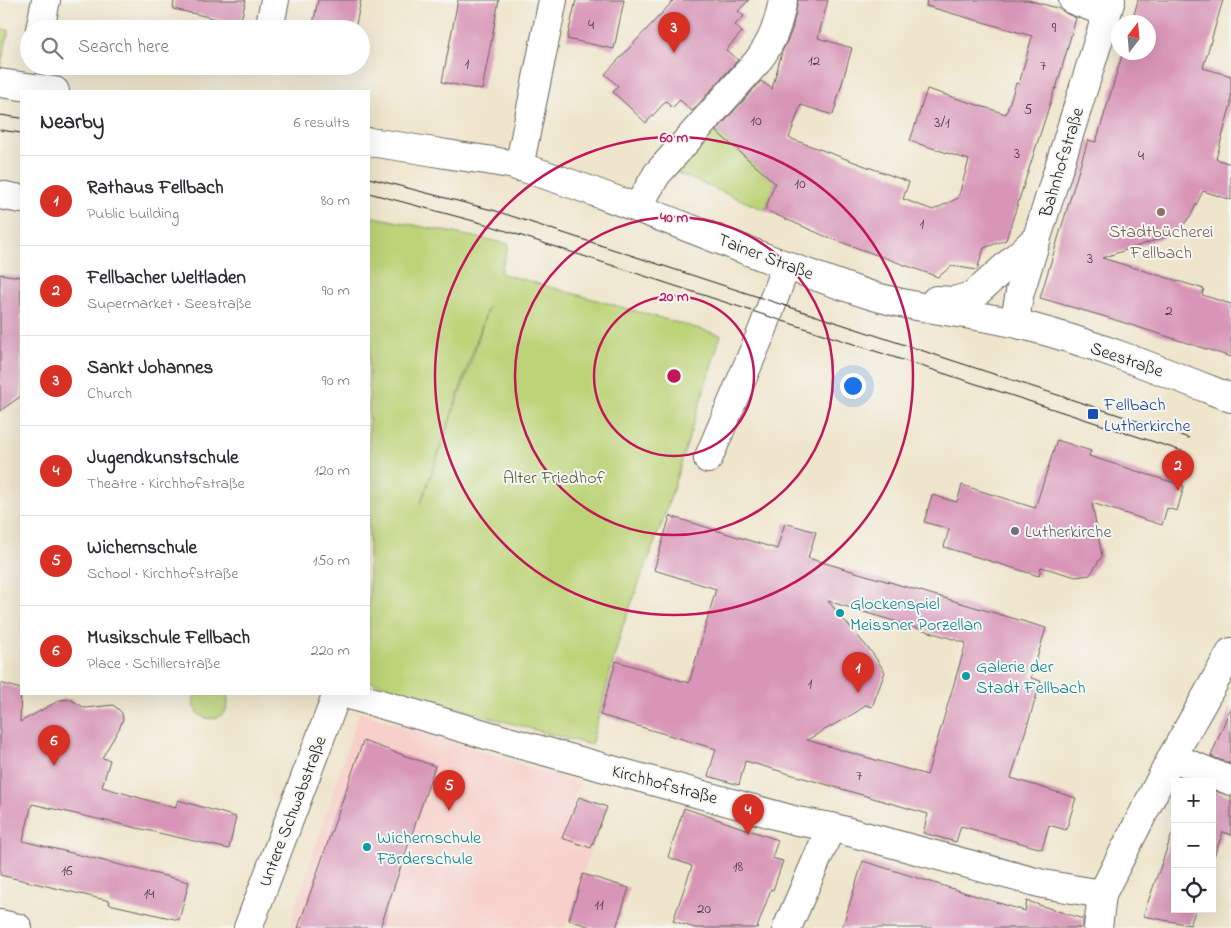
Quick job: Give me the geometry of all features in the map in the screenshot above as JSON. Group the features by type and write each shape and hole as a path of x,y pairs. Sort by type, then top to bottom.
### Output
{"street":[{"path":"42,20 46,0"},
{"path":"271,20 275,0"},
{"path":"519,167 553,0"},
{"path":"637,208 658,174 757,62 768,47 778,25 783,0"},
{"path":"1072,0 1109,6"},
{"name":"Bahnhofstraße","path":"1021,325 1016,313 1016,306 1109,6"},
{"path":"0,83 39,82"},
{"name":"Tainer Straße","path":"370,142 519,167 637,208 872,295 908,304 994,318 1021,325"},
{"path":"0,195 20,199"},
{"path":"908,304 936,300 954,301 974,294 1037,238"},
{"path":"708,459 763,329 786,264"},
{"name":"Seestraße","path":"1021,325 1116,354 1231,398"},
{"path":"1098,928 1102,894 1172,757 1231,652"},
{"name":"Untere Schwabstraße","path":"248,928 337,695"},
{"name":"Kirchhofstraße","path":"349,695 797,821 831,828 1043,884 1102,894"},
{"path":"1172,757 1231,781"},
{"path":"787,928 831,828"},
{"path":"0,924 18,928"}],"shaded area":[{"path":"359,712 579,783 562,838 591,848 565,928 289,928"}],"green space":[{"path":"0,29 9,30 0,68"},
{"path":"708,124 757,167 785,156 765,210 668,169"},
{"name":"Alter Friedhof","path":"370,216 509,244 500,273 721,335 665,515 622,628 591,745 477,714 370,681","holes":["488,307 472,359 421,503"]},
{"path":"195,695 227,695 228,705 224,713 218,717 203,717 197,712 194,704"}],"building":[{"path":"174,0 246,0 241,20 222,20 173,9"},
{"path":"318,0 361,0 357,20 314,20"},
{"path":"458,0 499,0 482,90 442,82"},
{"path":"576,0 624,0 614,49 567,39"},
{"path":"674,0 749,0 738,11 744,16 735,25 742,32 726,50 738,60 692,111 680,100 672,108 666,101 646,123 613,92 618,86 605,74"},
{"path":"798,0 828,0 818,38 852,48 833,115 801,105 789,138 909,182 903,199 933,210 958,198 969,160 910,141 927,89 1006,114 1016,83 1019,84 1032,36 926,6 927,0 1028,0 1060,9 1076,18 1056,89 1006,240 984,248 977,270 952,266 938,277 827,237 765,210 775,183 716,131 761,81 772,89 782,52 792,30"},
{"path":"1138,0 1223,0 1203,68 1231,76 1231,104 1216,159 1231,164 1231,200 1203,191 1191,215 1181,228 1165,237 1102,258 1204,289 1202,295 1231,304 1231,357 1040,298 1088,140 1096,142 1121,60 1156,60 1156,15 1134,15"},
{"path":"0,274 20,277 20,397 0,411"},
{"path":"1057,440 1091,451 1089,456 1184,486 1177,511 1167,508 1162,525 1092,503 1102,556 1090,575 1076,577 1041,567 1039,576 944,547 949,529 924,522 932,495 957,502 962,485 1035,508"},
{"path":"670,516 777,549 785,523 816,532 808,558 1046,628 1031,678 1041,681 1011,778 1076,798 1066,830 1049,825 1042,849 961,826 956,842 923,833 928,814 745,761 739,785 708,776 716,749 600,715 616,661 689,683 716,589 654,570","holes":["828,601 966,643 927,775 807,740 858,711 865,705 872,707 885,672 873,654"]},
{"path":"0,683 20,689 20,722 60,700 70,699 85,708 113,705 122,713 123,719 120,727 102,758 110,760 102,787 175,808 178,800 236,817 229,849 32,804 23,841 189,882 179,920 109,904 110,901 0,875"},
{"path":"1231,709 1231,764 1211,756"},
{"name":"Wichernschule Förderschule","path":"363,741 435,766 380,928 298,928"},
{"path":"1216,791 1231,796 1231,835 1223,832 1216,851"},
{"path":"579,797 607,807 591,848 562,838"},
{"path":"684,808 778,840 772,858 783,861 757,928 695,928 673,921 692,866 668,857"},
{"path":"1171,837 1171,913 1194,913 1190,925 1143,916"},
{"path":"863,861 1025,911 1027,901 1083,919 1083,928 842,928"},
{"path":"583,874 629,888 616,928 594,928 569,920"}],"tram line":[{"path":"0,115 20,118"},
{"path":"0,130 20,133"},
{"path":"370,178 496,211 1189,438"},
{"path":"370,193 485,224 1185,452"}],"place":[{"name":"Sankt Johannes","path":"674,53"},
{"name":"Stadtbücherei Fellbach","path":"1161,212"},
{"name":"Fellbach Lutherkirche","path":"1093,414"},
{"name":"Fellbacher Weltladen","path":"1178,491"},
{"name":"Lutherkirche","path":"1015,531"},
{"name":"Glockenspiel Meissner Porzellan","path":"840,613"},
{"name":"Galerie der Stadt Fellbach","path":"966,676"},
{"name":"Rathaus Fellbach","path":"858,693"},
{"name":"Musikschule Fellbach","path":"54,766"},
{"name":"Wichernschule","path":"449,811"},
{"name":"Jugendkunstschule","path":"748,835"},
{"name":"Wichernschule Förderschule","path":"367,847"}]}
